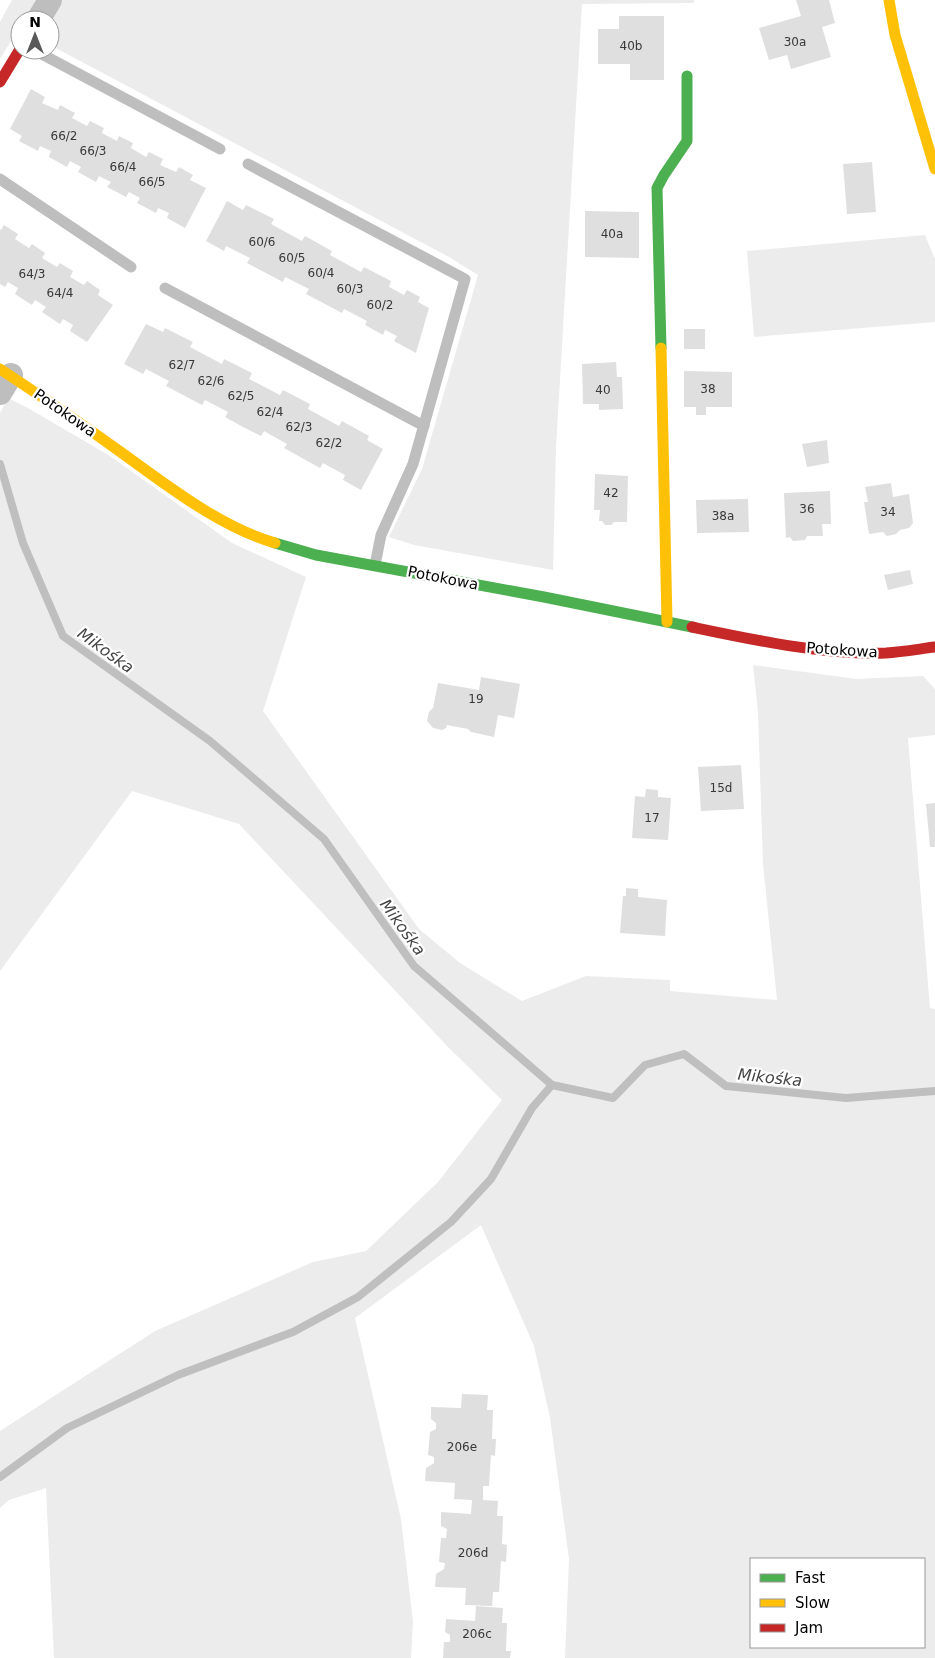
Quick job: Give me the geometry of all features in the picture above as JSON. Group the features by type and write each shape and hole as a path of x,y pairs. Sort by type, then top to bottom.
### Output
{"street":[{"path":"889,0 894,35 935,169"},
{"path":"0,82 13,60"},
{"path":"667,622 657,188 662,176 683,151 687,141 687,76"},
{"name":"Potokowa","path":"4,379 178,493 224,521 264,540 316,555 544,597 774,644 848,652 886,653 935,648"}],"lane":[{"path":"878,0 894,35"},
{"path":"53,60 220,149"},
{"path":"248,164 465,279 413,464 381,535 375,565"},
{"path":"0,179 131,267"},
{"path":"166,288 424,426"}],"shaded area":[{"path":"12,0 36,0 30,10 10,10 10,42 0,59 0,22"},
{"path":"62,0 694,0 694,3 582,4 556,448 553,570 414,545 389,537 422,469 478,275 449,257 60,50 60,10 56,10"},
{"path":"925,235 935,259 935,322 754,337 747,251"},
{"path":"8,398 110,456 232,543 306,577 263,711 419,929 460,963 522,1001 586,976 670,980 670,991 777,1000 763,864 758,712 753,665 857,679 923,676 935,689 935,735 908,738 930,1008 935,1009 935,1658 565,1658 569,1559 550,1418 534,1346 481,1225 355,1318 401,1519 413,1622 411,1658 54,1658 46,1488 9,1500 0,1508 0,1431 155,1331 313,1262 366,1251 438,1182 502,1100 447,1046 239,824 132,791 0,971 0,413"}],"building":[{"path":"796,0 829,0 835,23 822,27 831,57 791,69 787,55 769,60 759,28 801,16"},
{"path":"619,16 664,16 664,80 630,80 630,64 598,64 598,29 619,29"},
{"path":"31,89 45,97 42,103 58,110 60,105 75,113 72,118 87,126 90,121 104,128 102,133 117,141 119,136 133,143 131,148 146,157 149,152 163,159 160,165 176,172 179,167 193,175 190,180 206,188 185,228 167,218 169,213 158,208 156,213 137,203 140,198 129,192 126,197 107,187 111,182 99,176 96,182 78,172 81,167 70,161 67,167 49,157 51,151 40,146 38,151 19,141 22,136 10,129"},
{"path":"872,162 876,212 847,214 843,164"},
{"path":"227,201 243,210 246,205 274,219 271,224 302,241 305,236 332,251 330,255 361,272 364,267 391,281 389,287 404,295 407,290 420,297 418,302 429,308 416,353 394,341 397,336 385,330 383,335 365,325 367,321 344,309 342,313 306,294 309,289 285,277 283,282 247,263 250,258 226,246 224,251 206,241"},
{"path":"585,211 639,212 639,258 585,257"},
{"path":"4,225 18,234 15,239 29,248 32,244 45,253 42,258 57,267 60,263 73,271 70,277 84,285 87,281 100,290 98,295 113,305 87,342 70,331 73,325 63,319 60,324 42,312 46,307 35,300 32,305 15,294 18,288 8,282 5,287 0,284 0,229"},
{"path":"146,324 163,332 165,328 193,342 190,347 222,364 224,359 252,373 249,379 280,395 283,390 310,404 308,409 339,426 342,421 369,436 367,440 383,449 361,490 343,480 345,475 323,463 320,468 284,448 287,444 264,431 261,436 225,417 228,412 205,400 202,405 166,386 169,381 146,369 143,374 124,364"},
{"path":"684,329 705,329 705,349 684,349"},
{"path":"616,362 617,377 622,377 623,409 599,410 599,404 583,404 582,364"},
{"path":"684,371 732,372 732,407 706,407 706,415 696,415 696,407 684,407"},
{"path":"827,440 829,463 807,467 802,444"},
{"path":"595,474 628,476 627,522 614,522 611,525 605,525 602,521 599,521 600,510 594,510"},
{"path":"891,483 893,497 909,494 913,523 909,528 900,530 896,534 887,536 883,532 869,534 864,502 868,502 865,487"},
{"path":"830,491 831,524 822,524 823,536 807,536 805,540 793,541 790,537 786,538 784,493"},
{"path":"748,499 749,532 697,533 696,500"},
{"path":"910,570 913,584 888,590 884,575"},
{"path":"481,677 520,684 514,718 498,715 494,737 447,725 442,730 433,728 427,721 429,712 433,708 438,683 479,690"},
{"path":"741,765 744,809 701,811 698,767"},
{"path":"646,789 658,790 658,797 671,798 668,840 632,838 635,796 645,797"},
{"path":"935,803 935,847 930,847 926,804"},
{"path":"626,888 638,889 638,897 667,900 665,936 620,933 623,896 626,896"},
{"path":"462,1394 488,1395 487,1410 493,1410 492,1439 496,1439 495,1456 491,1455 489,1486 483,1486 483,1500 498,1501 497,1516 503,1516 502,1544 507,1545 506,1562 501,1561 499,1592 493,1592 492,1606 465,1605 466,1588 435,1587 436,1574 444,1569 445,1563 439,1562 441,1538 446,1538 447,1529 441,1526 441,1512 471,1514 472,1500 454,1499 455,1483 425,1481 426,1468 434,1463 434,1457 428,1455 430,1432 436,1429 436,1423 431,1419 431,1407 461,1408"},
{"path":"476,1606 503,1608 502,1623 507,1623 506,1651 511,1651 510,1658 443,1658 444,1642 450,1642 450,1635 445,1632 446,1619 475,1621"}],"waterway":[{"name":"Mikośka","path":"0,464 23,543 63,636 210,741 324,839 414,966 552,1085 613,1098 645,1065 684,1054 726,1086 846,1098 935,1091"},
{"path":"0,1477 67,1428 178,1375 293,1332 358,1297 451,1222 491,1179 532,1108 552,1085"}],"traffic: fast":[{"path":"661,348 657,188 687,141 687,76"},
{"path":"275,543 316,555 544,597 692,627"}],"traffic: slow":[{"path":"889,0 895,35 935,169"},
{"path":"661,348 667,622"},
{"path":"0,369 195,504 234,527 275,543"}],"traffic: jam":[{"path":"0,82 13,60"},
{"path":"692,627 789,646 838,652 886,653 935,647"}]}
